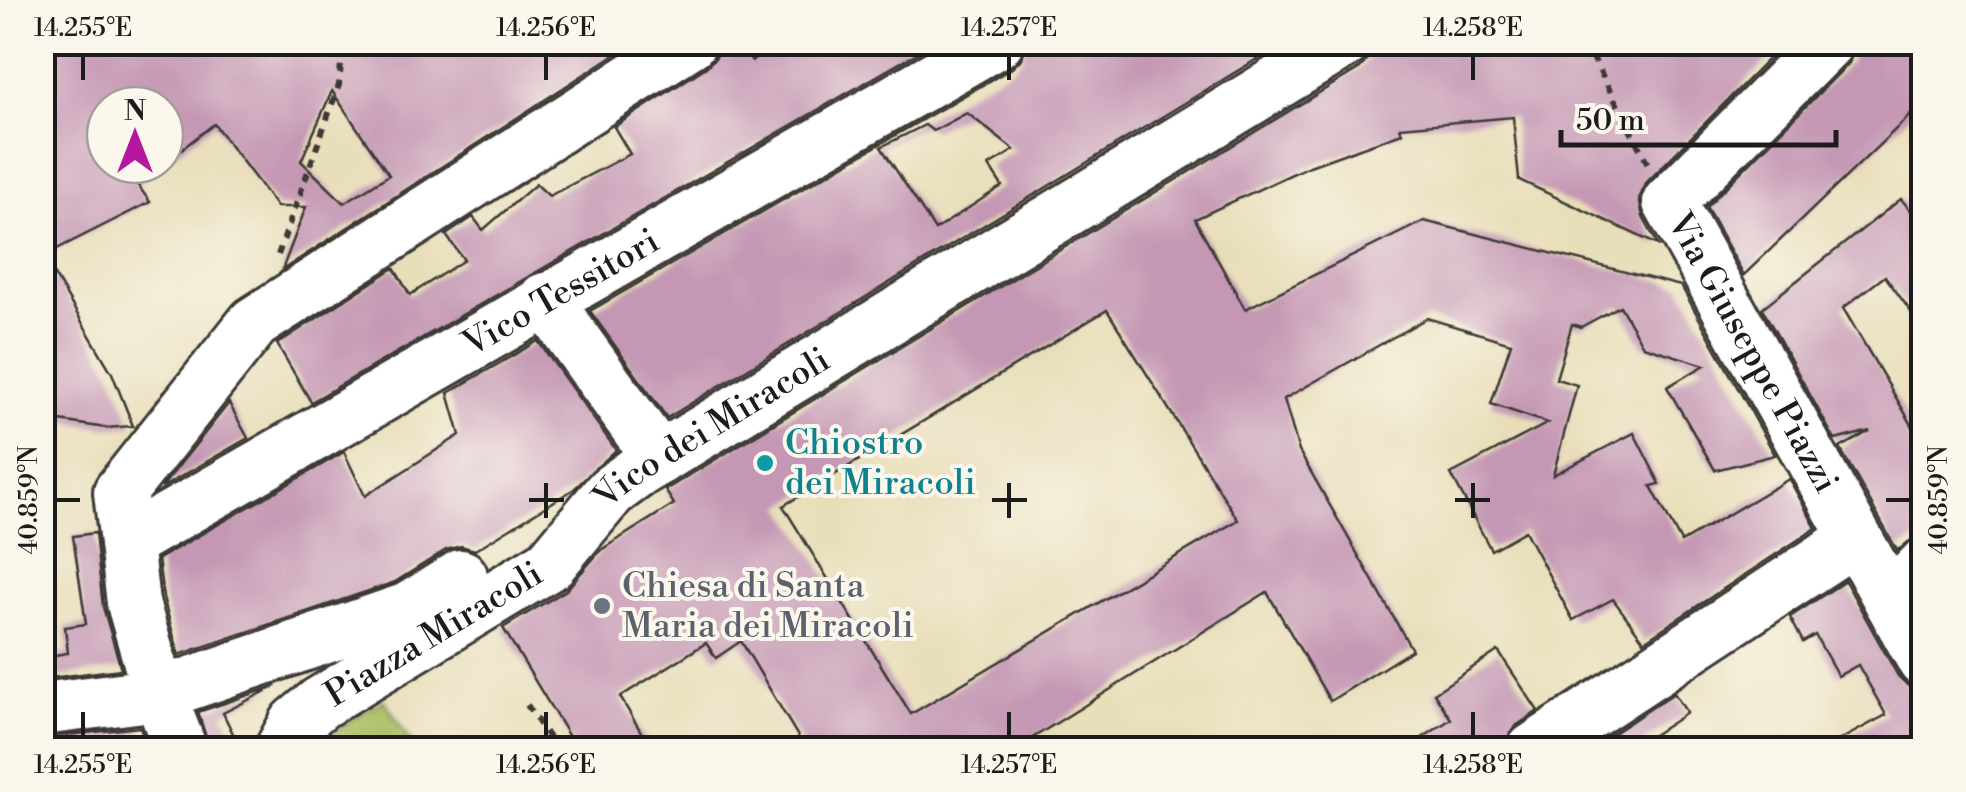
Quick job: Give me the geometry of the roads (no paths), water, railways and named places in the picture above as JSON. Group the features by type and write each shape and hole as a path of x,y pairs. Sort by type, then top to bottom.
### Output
{"street":[{"path":"181,750 159,694 133,603 120,492 254,322 690,42"},
{"name":"Vico Tessitori","path":"126,544 545,299 997,42"},
{"name":"Vico dei Miracoli","path":"42,709 159,694 408,609 524,537 588,518 611,491 659,458 1279,59 1344,42"},
{"name":"Via Giuseppe Piazzi","path":"1828,42 1668,202 1853,540 1906,583 1924,661"},
{"path":"545,299 659,458"},
{"name":"Piazza Miracoli","path":"280,750 296,723 320,703 550,564 588,518"},
{"path":"1533,750 1853,540"}],"place":[{"name":"Chiostro dei Miracoli","path":"765,463"},
{"name":"Chiesa di Santa Maria dei Miracoli","path":"602,606"}]}
